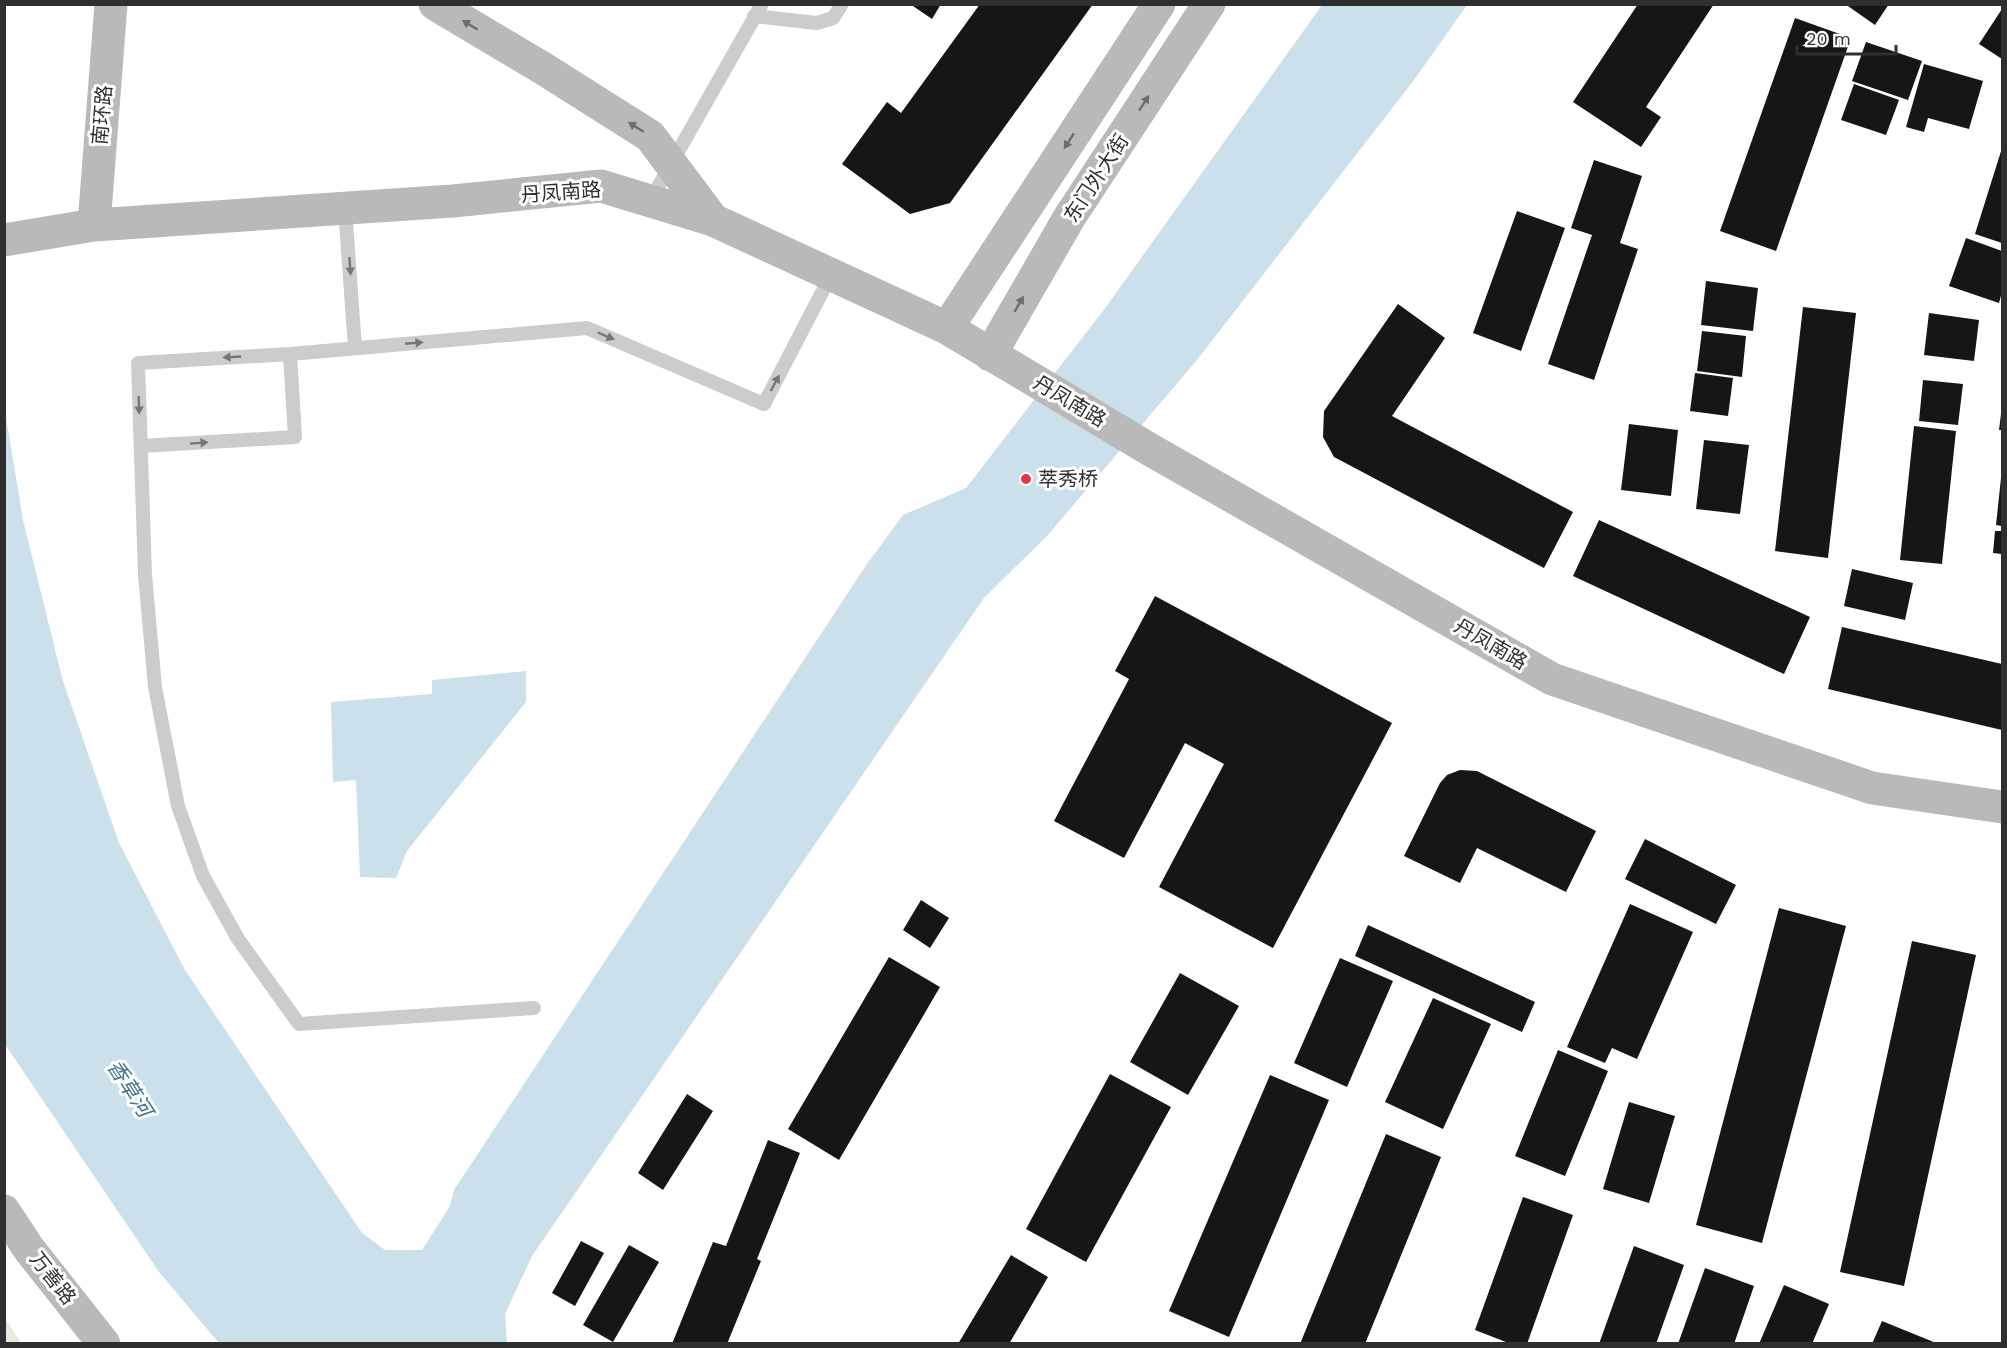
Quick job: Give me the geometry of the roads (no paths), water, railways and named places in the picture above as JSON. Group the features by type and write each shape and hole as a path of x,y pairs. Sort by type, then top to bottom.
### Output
{"main road":[{"name":"南环路","path":"94,225 111,4"},
{"path":"435,4 650,136 713,220"},
{"path":"947,328 1159,4"},
{"name":"东门外大街","path":"990,355 1069,218 1209,4"},
{"name":"丹凤南路","path":"7,239 94,225 453,201 602,186 713,220 947,328 1149,449 1552,679 1872,788 2002,807"},
{"name":"万善路","path":"4,1211 29,1249 104,1344"}],"lane":[{"path":"650,202 758,10 817,23 833,18 842,4"},
{"path":"345,208 356,348"},
{"path":"534,1008 299,1024 238,939 203,876 176,795 155,687 145,575 138,363 290,354 587,328 764,404 831,275"},
{"path":"141,446 295,437 290,354"}],"water":[{"name":"香草河","path":"1322,5 1467,5 1414,80 1197,360 1047,536 984,598 532,1256 505,1314 507,1343 219,1343 159,1272 4,1043 4,405 23,520 62,678 119,843 185,970 362,1233 385,1250 422,1250 450,1206 454,1190 867,564 903,515 966,488 1106,307"},
{"path":"526,671 526,702 407,851 396,878 360,877 356,780 333,782 331,702 432,694 432,680"}],"place":[{"name":"萃秀桥","path":"1026,479"}]}
